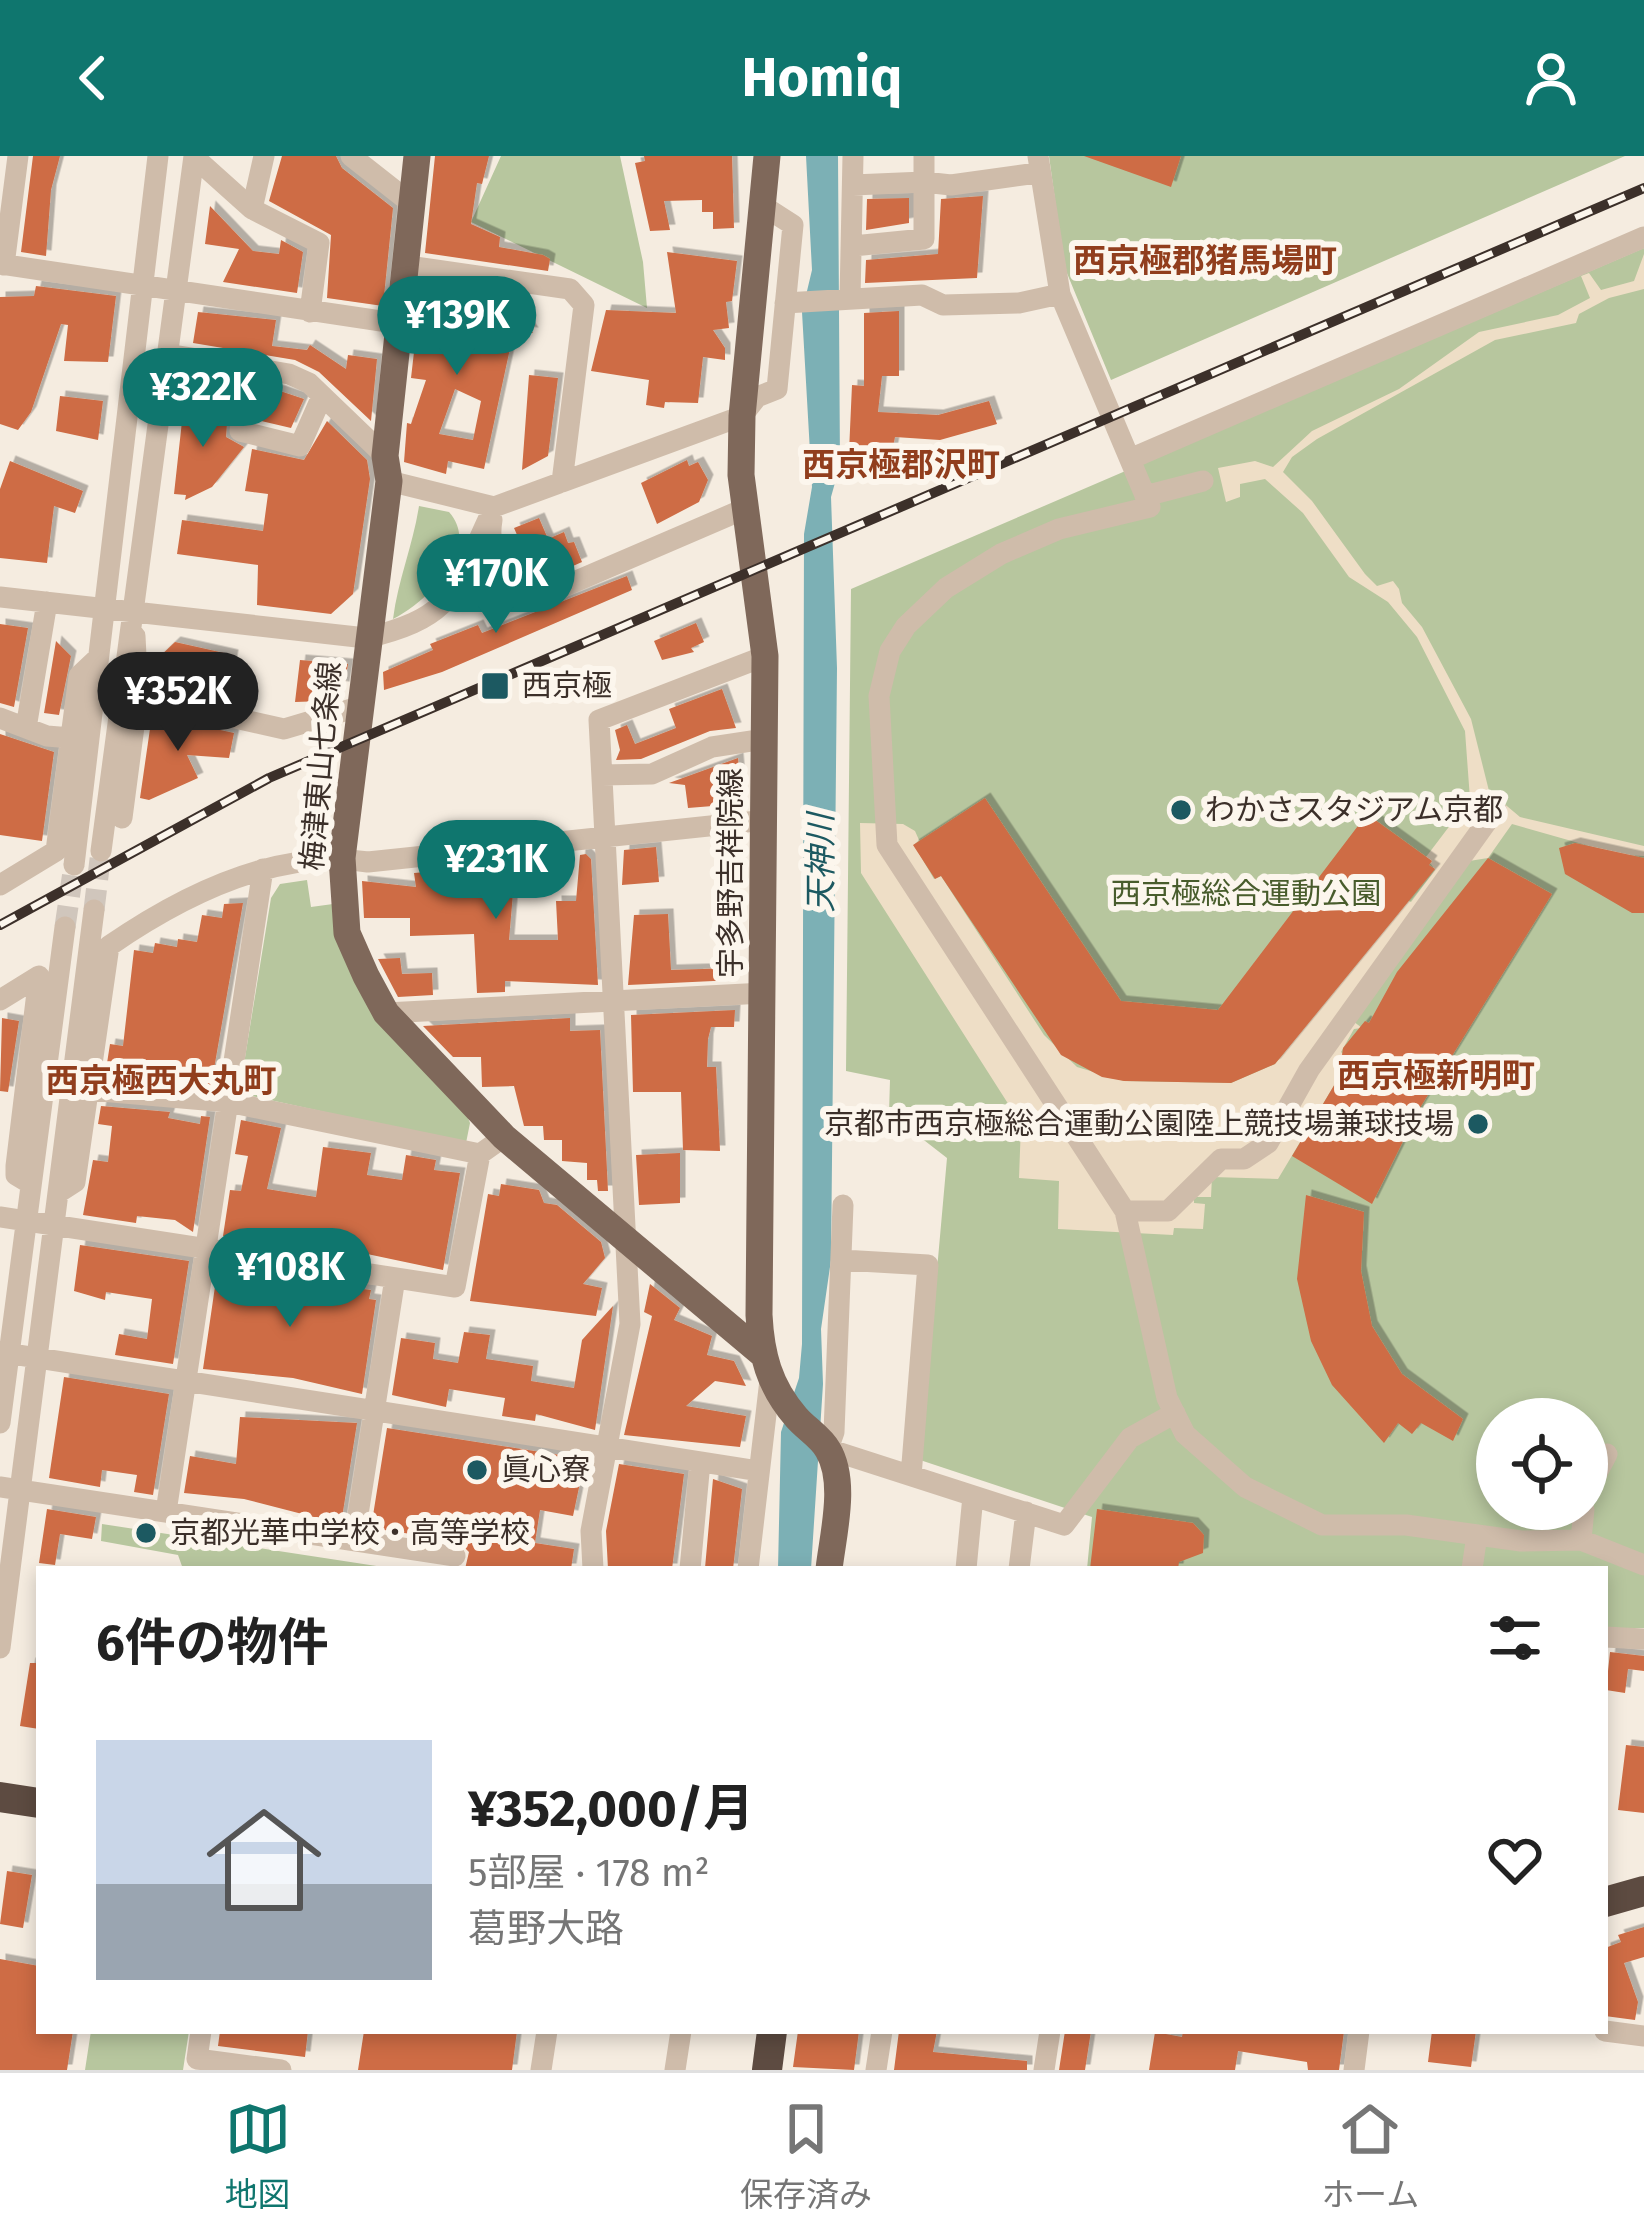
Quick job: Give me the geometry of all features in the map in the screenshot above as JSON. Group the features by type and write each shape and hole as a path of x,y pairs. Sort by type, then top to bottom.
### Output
{"highway":[{"path":"0,1797 36,1803"},
{"path":"1608,1901 1644,1891"},
{"path":"767,2070 772,2034"}],"main road":[{"name":"梅津東山七条線","path":"417,156 342,857 347,933 386,1013 504,1137 766,1367"},
{"name":"宇多野吉祥院線","path":"766,1367 765,656 744,509 742,416 767,156"},
{"path":"766,1367 794,1414 828,1449 837,1478 829,1566"}],"street":[{"path":"18,156 2,265 142,282 176,292 401,324"},
{"path":"74,865 158,156"},
{"path":"194,156 252,209 319,242 310,312"},
{"path":"101,851 194,156"},
{"path":"252,209 264,156"},
{"path":"351,156 412,204"},
{"path":"848,298 853,156"},
{"path":"853,246 924,239 924,156"},
{"path":"853,185 951,185 1037,164 1060,294 1150,506 1059,529 1001,554 946,588 906,626 890,651 879,696 887,845 1125,1211 1166,1398 1185,1434 1245,1487 1322,1525 1406,1525 1521,1541 1581,1540 1644,1565"},
{"path":"167,354 290,374 322,396 387,469 494,507 742,416 758,397 777,389 792,303 793,225 765,207"},
{"path":"1130,459 1644,237"},
{"path":"407,266 570,289 580,295 584,305 562,482"},
{"path":"792,303 922,295 944,305 1019,303 1060,294"},
{"path":"249,367 240,430 300,446 322,396"},
{"path":"1145,496 1203,481"},
{"path":"494,507 489,537 502,576 516,594 550,592 744,509"},
{"path":"0,597 366,638 415,627 442,609 494,507"},
{"path":"26,728 47,602"},
{"path":"122,818 138,696 131,611"},
{"path":"593,1566 591,1531 630,1324 622,1239 599,720 765,656"},
{"path":"0,886 56,851 79,676 98,659"},
{"path":"138,696 284,729 358,707"},
{"path":"0,718 71,738"},
{"path":"602,775 652,774 712,747 765,739"},
{"path":"1125,1211 1168,1211 1221,1159 1244,1160 1268,1143 1309,1070 1496,809"},
{"path":"58,1192 75,1182 109,946 174,907 263,868 303,857 368,862 766,820"},
{"path":"166,1512 263,868"},
{"path":"0,1648 10,1488 37,1358 94,910"},
{"path":"0,1424 4,1353 65,926"},
{"path":"0,1000 39,976 16,1166 16,1175 31,1184"},
{"path":"386,1013 764,993"},
{"path":"89,1090 228,1102 480,1154"},
{"path":"0,1217 454,1287 480,1154 504,1137"},
{"path":"843,1205 834,1432 828,1449 1064,1525 1130,1438 1174,1413"},
{"path":"842,1260 928,1264 911,1475"},
{"path":"353,1540 395,1278"},
{"path":"4,1353 759,1471"},
{"path":"748,1566 766,1367"},
{"path":"690,1566 700,1462"},
{"path":"10,1488 454,1556"},
{"path":"966,1566 974,1496"},
{"path":"1019,1566 1026,1512"},
{"path":"1581,1540 1582,1530"},
{"path":"1472,1566 1477,1534"},
{"path":"1608,1637 1644,1639"},
{"path":"1608,2031 1644,2036"},
{"path":"200,2034 196,2064 281,2070"},
{"path":"541,2070 547,2034"},
{"path":"676,2070 681,2034"},
{"path":"876,2070 882,2034"},
{"path":"1044,2070 1050,2034"},
{"path":"1354,2070 1360,2034"}],"green space":[{"path":"501,156 620,156 643,262 647,308 471,222"},
{"path":"1049,156 1625,156 1111,380 1064,266"},
{"name":"西京極総合運動公園","path":"1644,248 1644,1628 1608,1628 1608,1566 1087,1566 1092,1517 920,1460 947,1158 889,1113 890,1080 846,1071 851,589"},
{"path":"419,506 449,512 458,527 459,542 455,558 434,588 393,619 398,590"},
{"path":"307,880 311,907 333,904 345,950 463,1105 470,1123 466,1143 247,1095 240,1088 271,898 280,884"},
{"path":"102,1524 376,1566 182,1566 178,1555 101,1541"},
{"path":"91,2034 189,2034 183,2070 85,2070"}],"shaded area":[{"path":"1644,254 1644,289 1609,298 1579,314 1576,323 1495,340 1317,439 1292,457 1283,472 1312,501 1365,574 1377,586 1393,581 1399,589 1402,603 1422,627 1471,719 1489,791 1520,817 1644,846 1644,856 1621,855 1512,824 1488,858 1463,862 1349,1018 1362,1028 1354,1029 1341,1052 1345,1056 1339,1077 1278,1179 1212,1177 1211,1197 1194,1197 1194,1203 1205,1204 1203,1229 1174,1228 1173,1235 1058,1229 1059,1181 1019,1178 1021,1124 861,873 860,823 903,824 915,831 919,840 914,845 934,879 941,876 1044,1035 1077,1067 1124,1081 1231,1083 1275,1064 1405,899 1411,902 1435,870 1426,857 1470,799 1465,731 1417,637 1388,602 1349,577 1303,513 1265,479 1240,484 1240,497 1226,502 1218,468 1255,461 1273,467 1312,431 1399,389 1479,332 1558,315 1590,298 1581,276 1589,273 1601,290 1634,281"}],"water":[{"name":"天神川","path":"806,156 838,156 840,465 831,497 837,668 831,1260 821,1329 823,1384 811,1566 778,1566 781,1432 799,1378 802,1344 804,534 812,487 802,312 812,270"}],"building":[{"path":"33,156 60,156 51,190 46,256 21,252"},
{"path":"282,156 336,156 342,168 393,208 383,306 327,298 331,235 269,201"},
{"path":"435,156 489,156 482,184 477,183 471,224 500,237 499,247 550,259 548,271 425,253"},
{"path":"644,156 732,156 734,228 713,229 713,212 702,212 702,200 664,201 670,230 650,231 635,163 645,161"},
{"path":"1084,156 1181,156 1171,187"},
{"path":"983,196 977,278 865,283 866,260 938,254 941,199"},
{"path":"909,198 909,223 866,230 867,199"},
{"path":"210,206 253,251 279,254 281,240 303,252 297,293 223,282 239,249 205,244"},
{"path":"667,252 737,261 732,301 726,302 729,328 713,330 725,348 725,360 703,357 698,403 665,402 664,408 646,405 649,380 591,371 606,310 676,313"},
{"path":"422,283 482,292 475,307 504,320 512,303 533,333 514,330 484,469 448,461 446,474 404,462 407,423 411,424 426,380 411,378","holes":["455,389 481,401 473,440 439,434"]},
{"path":"36,286 116,296 108,362 64,361 68,325 61,324 31,412 18,430 0,424 0,297 34,296"},
{"path":"899,311 899,376 882,376 878,412 938,415 989,401 997,424 940,440 895,437 890,462 878,460 876,478 848,474 852,385 864,386 864,313"},
{"path":"198,312 276,320 272,346 307,350 310,345 346,369 348,355 377,359 371,421 319,372 295,360 193,343"},
{"path":"529,375 558,378 548,456 522,470"},
{"path":"262,385 304,399 291,428 257,420"},
{"path":"60,396 103,401 98,440 56,431"},
{"path":"184,403 228,410 226,437 244,447 212,487 185,500 186,495 174,494"},
{"path":"327,421 367,460 370,479 353,594 331,614 257,605 258,565 177,554 182,520 263,531 268,494 245,491 252,449 304,460"},
{"path":"687,460 689,466 698,462 708,480 699,502 657,524 641,483"},
{"path":"10,461 83,491 75,513 54,506 47,563 0,558 0,489"},
{"path":"539,518 548,539 564,532 568,543 574,542 582,562 548,577 526,578 510,540 518,537 514,528"},
{"path":"627,576 632,590 442,672 384,690 383,672 433,650 430,644 478,625 482,633"},
{"path":"696,623 704,642 691,648 694,652 662,660 654,641"},
{"path":"0,624 28,628 14,707 0,703"},
{"path":"56,641 71,656 59,715 44,713"},
{"path":"175,642 233,655 225,700 152,684 153,663"},
{"path":"300,660 348,664 344,687 327,684 324,701 295,702"},
{"path":"722,689 736,728 710,731 641,759 616,760 620,750 615,730 627,725 635,744 676,728 669,709"},
{"path":"152,715 234,733 229,758 187,755 198,778 149,800 140,798"},
{"path":"0,734 54,752 42,841 0,835"},
{"path":"738,758 741,792 725,805 688,808 685,785 669,783"},
{"path":"985,798 1121,1001 1218,1010 1367,814 1432,861 1429,865 1435,869 1275,1064 1231,1083 1124,1081 1102,1077 1061,1055 941,876 935,879 913,845"},
{"path":"1575,843 1644,858 1644,913 1632,913 1565,874 1559,848"},
{"path":"656,847 659,882 622,885 624,850"},
{"path":"580,855 591,859 598,985 505,981 505,992 477,993 474,934 410,936 410,918 364,918 362,881 416,887 414,873 532,863 534,890 513,893 509,940 558,940 556,901 576,901"},
{"path":"1488,858 1552,894 1418,1111 1372,1204 1292,1156 1339,1077 1343,1048 1365,1021 1369,1023 1397,972"},
{"path":"243,903 211,1086 188,1082 189,1075 143,1067 141,1079 105,1076 110,1044 123,1046 134,950 153,953 155,943 177,947 178,939 197,942 202,915 222,918 224,904"},
{"path":"668,914 671,970 735,968 735,980 628,985 634,915"},
{"path":"400,958 402,974 432,973 433,995 398,997 378,959"},
{"path":"735,1010 734,1027 711,1027 708,1039 707,1067 716,1067 720,1151 683,1150 681,1092 633,1092 631,1015"},
{"path":"2,1018 19,1021 8,1092 0,1091"},
{"path":"570,1018 570,1031 600,1030 608,1191 598,1191 597,1180 587,1180 587,1163 562,1161 562,1140 544,1140 543,1126 524,1126 514,1086 482,1087 481,1057 453,1057 423,1026"},
{"path":"101,1106 170,1112 168,1118 200,1124 201,1116 210,1117 193,1232 175,1220 137,1216 136,1223 83,1215 93,1160 108,1162 112,1126 98,1124"},
{"path":"241,1120 281,1128 267,1189 316,1197 323,1147 371,1153 367,1175 402,1180 406,1155 436,1160 434,1170 460,1173 443,1270 334,1247 223,1236 230,1190 241,1191 248,1156 235,1154"},
{"path":"680,1153 680,1203 639,1205 636,1155"},
{"path":"501,1184 539,1190 544,1203 557,1205 601,1242 605,1258 583,1284 602,1288 596,1316 470,1301 488,1194 499,1196"},
{"path":"1306,1195 1364,1212 1361,1271 1372,1326 1402,1374 1463,1419 1453,1441 1421,1423 1412,1434 1398,1423 1384,1443 1332,1385 1311,1341 1297,1279"},
{"path":"80,1245 189,1261 173,1364 115,1355 119,1334 147,1339 152,1299 106,1292 105,1300 74,1291"},
{"path":"218,1266 262,1277 371,1290 369,1299 376,1300 362,1394 293,1378 203,1369"},
{"path":"650,1284 680,1308 674,1320 712,1336 707,1355 734,1361 746,1386 715,1381 686,1406 746,1416 740,1447 624,1435 652,1316 644,1312"},
{"path":"613,1306 595,1430 536,1414 535,1421 502,1416 505,1398 449,1389 446,1407 392,1395 401,1338 435,1343 433,1359 458,1363 464,1332 490,1335 486,1359 533,1366 531,1381 574,1388 582,1340"},
{"path":"64,1377 169,1394 153,1495 134,1492 137,1475 102,1470 100,1487 49,1478"},
{"path":"240,1417 357,1423 341,1524 244,1499 184,1493 190,1456 236,1464"},
{"path":"387,1428 585,1459 573,1516 540,1510 535,1543 574,1549 571,1566 466,1566 469,1552 458,1541 371,1528"},
{"path":"619,1464 684,1474 672,1566 608,1566 606,1531"},
{"path":"713,1479 742,1489 733,1566 705,1566"},
{"path":"47,1509 96,1517 92,1539 60,1534 55,1565 39,1563"},
{"path":"1097,1509 1193,1523 1204,1535 1203,1553 1178,1566 1090,1566"},
{"path":"1610,1652 1644,1656 1644,1671 1628,1669 1625,1693 1608,1690"},
{"path":"30,1663 36,1663 36,1729 20,1726"},
{"path":"1626,1745 1644,1747 1644,1813 1618,1810"},
{"path":"7,1871 32,1875 23,1928 0,1924"},
{"path":"1644,1927 1644,1957 1624,1963 1638,2002 1635,2020 1608,2016 1608,1947 1621,1942 1618,1935"},
{"path":"0,1959 36,1965 36,2034 73,2034 67,2070 0,2070"},
{"path":"220,2034 308,2034 305,2057 218,2046"},
{"path":"364,2034 517,2034 512,2070 358,2070"},
{"path":"798,2034 859,2034 854,2070 793,2067"},
{"path":"899,2034 936,2034 933,2052 1027,2061 1027,2070 894,2070"},
{"path":"1065,2034 1091,2034 1085,2070 1059,2070"},
{"path":"1155,2034 1344,2034 1339,2070 1308,2070 1307,2062 1238,2051 1235,2070 1149,2070"},
{"path":"1432,2034 1476,2034 1471,2067 1428,2062"}],"tunnel":[{"path":"94,910 101,851"},
{"path":"65,927 74,865"}],"railway":[{"path":"0,925 269,778 1644,188"}],"place":[{"name":"西京極","path":"495,686"},
{"name":"わかさスタジアム京都","path":"1181,810"},
{"name":"京都市西京極総合運動公園陸上競技場兼球技場","path":"1478,1124"},
{"name":"眞心寮","path":"477,1470"},
{"name":"京都光華中学校・高等学校","path":"146,1533"}],"district":[{"name":"西京極郡猪馬場町","path":"1205,260"},
{"name":"西京極郡沢町","path":"901,464"},
{"name":"西京極新明町","path":"1436,1075"},
{"name":"西京極西大丸町","path":"161,1080"}]}
